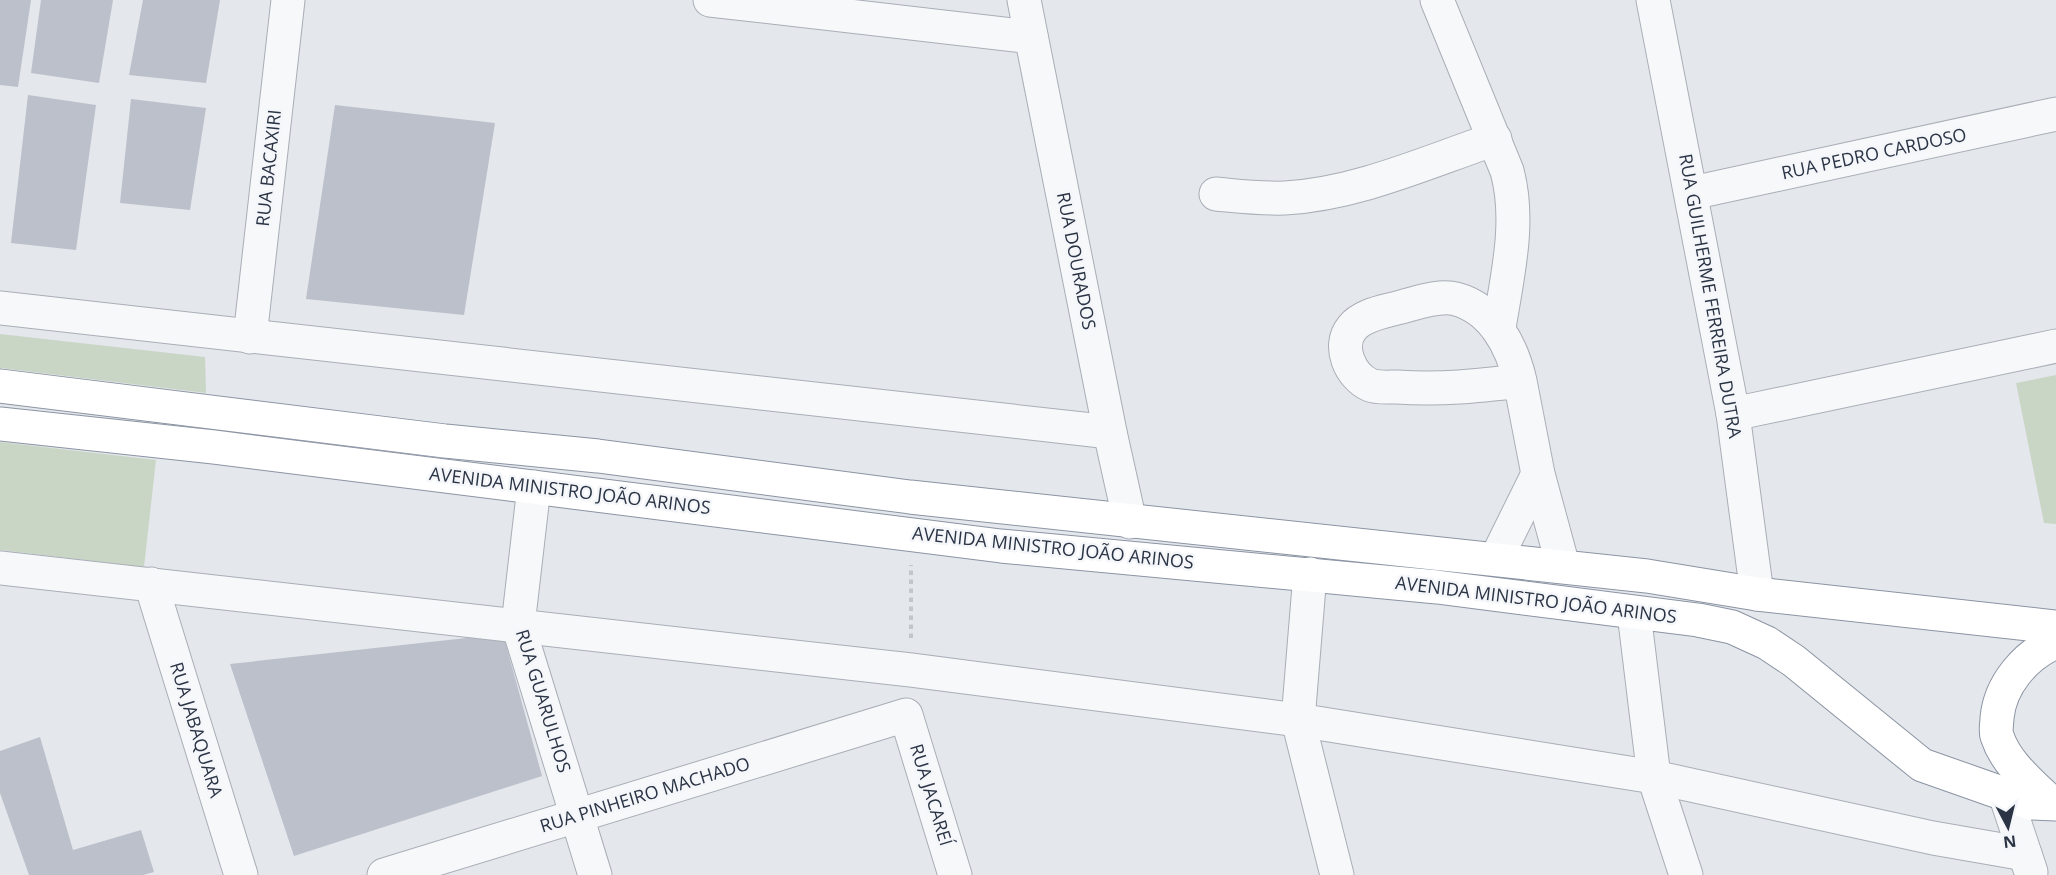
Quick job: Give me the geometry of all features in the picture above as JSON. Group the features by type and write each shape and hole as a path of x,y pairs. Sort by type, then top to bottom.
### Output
{"highway":[{"name":"AVENIDA MINISTRO JOÃO ARINOS","path":"0,386 1130,522 1563,566 1647,576 1758,594 2056,627"},
{"name":"AVENIDA MINISTRO JOÃO ARINOS","path":"0,424 214,447 1077,555 1437,587 1732,627 1767,643 1794,661 1922,765 2030,803 2054,804"},
{"path":"2054,804 2010,763 1996,734 1998,704 2008,681 2031,659 2056,642"}],"street":[{"name":"RUA BACAXIRI","path":"250,337 288,0"},
{"path":"710,0 1031,36"},
{"name":"RUA DOURADOS","path":"1024,0 1130,522"},
{"path":"1437,0 1495,139 1514,195 1510,257 1499,328"},
{"name":"RUA GUILHERME FERREIRA DUTRA","path":"1653,0 1733,414 1758,594"},
{"name":"RUA PEDRO CARDOSO","path":"1692,193 2056,114"},
{"path":"1216,194 1284,198 1320,194 1355,186 1495,139"},
{"path":"1520,381 1442,390 1371,386 1354,375 1344,350 1351,328 1368,316 1427,300 1454,298 1481,310 1499,328 1520,381 1538,474 1563,566"},
{"path":"0,308 1110,432"},
{"path":"1733,414 2056,346"},
{"path":"1496,559 1538,474"},
{"name":"RUA GUARULHOS","path":"534,487 518,625 596,875"},
{"path":"0,568 911,670 1298,720 1654,777 1933,838 2029,865"},
{"path":"1310,574 1298,720 1337,875"},
{"name":"RUA JABAQUARA","path":"152,584 241,875"},
{"path":"1634,613 1654,777 1686,875"},
{"name":"RUA PINHEIRO MACHADO","path":"384,875 906,715"},
{"name":"RUA JACAREÍ","path":"906,715 956,875"},
{"path":"2005,794 2029,865"}],"path":[{"path":"911,534 911,670"}],"green space":[{"path":"0,334 205,357 206,393 0,368"},
{"path":"2056,375 2056,524 2044,523 2016,383"},
{"path":"0,442 156,460 144,567 0,550"}],"building":[{"path":"0,0 31,0 18,87 0,85"},
{"path":"41,0 113,0 99,83 31,73"},
{"path":"143,0 220,0 206,83 129,75"},
{"path":"28,95 96,105 76,250 11,243"},
{"path":"131,99 206,108 190,210 120,203"},
{"path":"335,105 495,123 464,315 306,299"},
{"path":"503,634 542,776 294,856 230,664"},
{"path":"40,737 73,850 141,830 154,872 143,875 29,875 0,793 0,751"}]}
